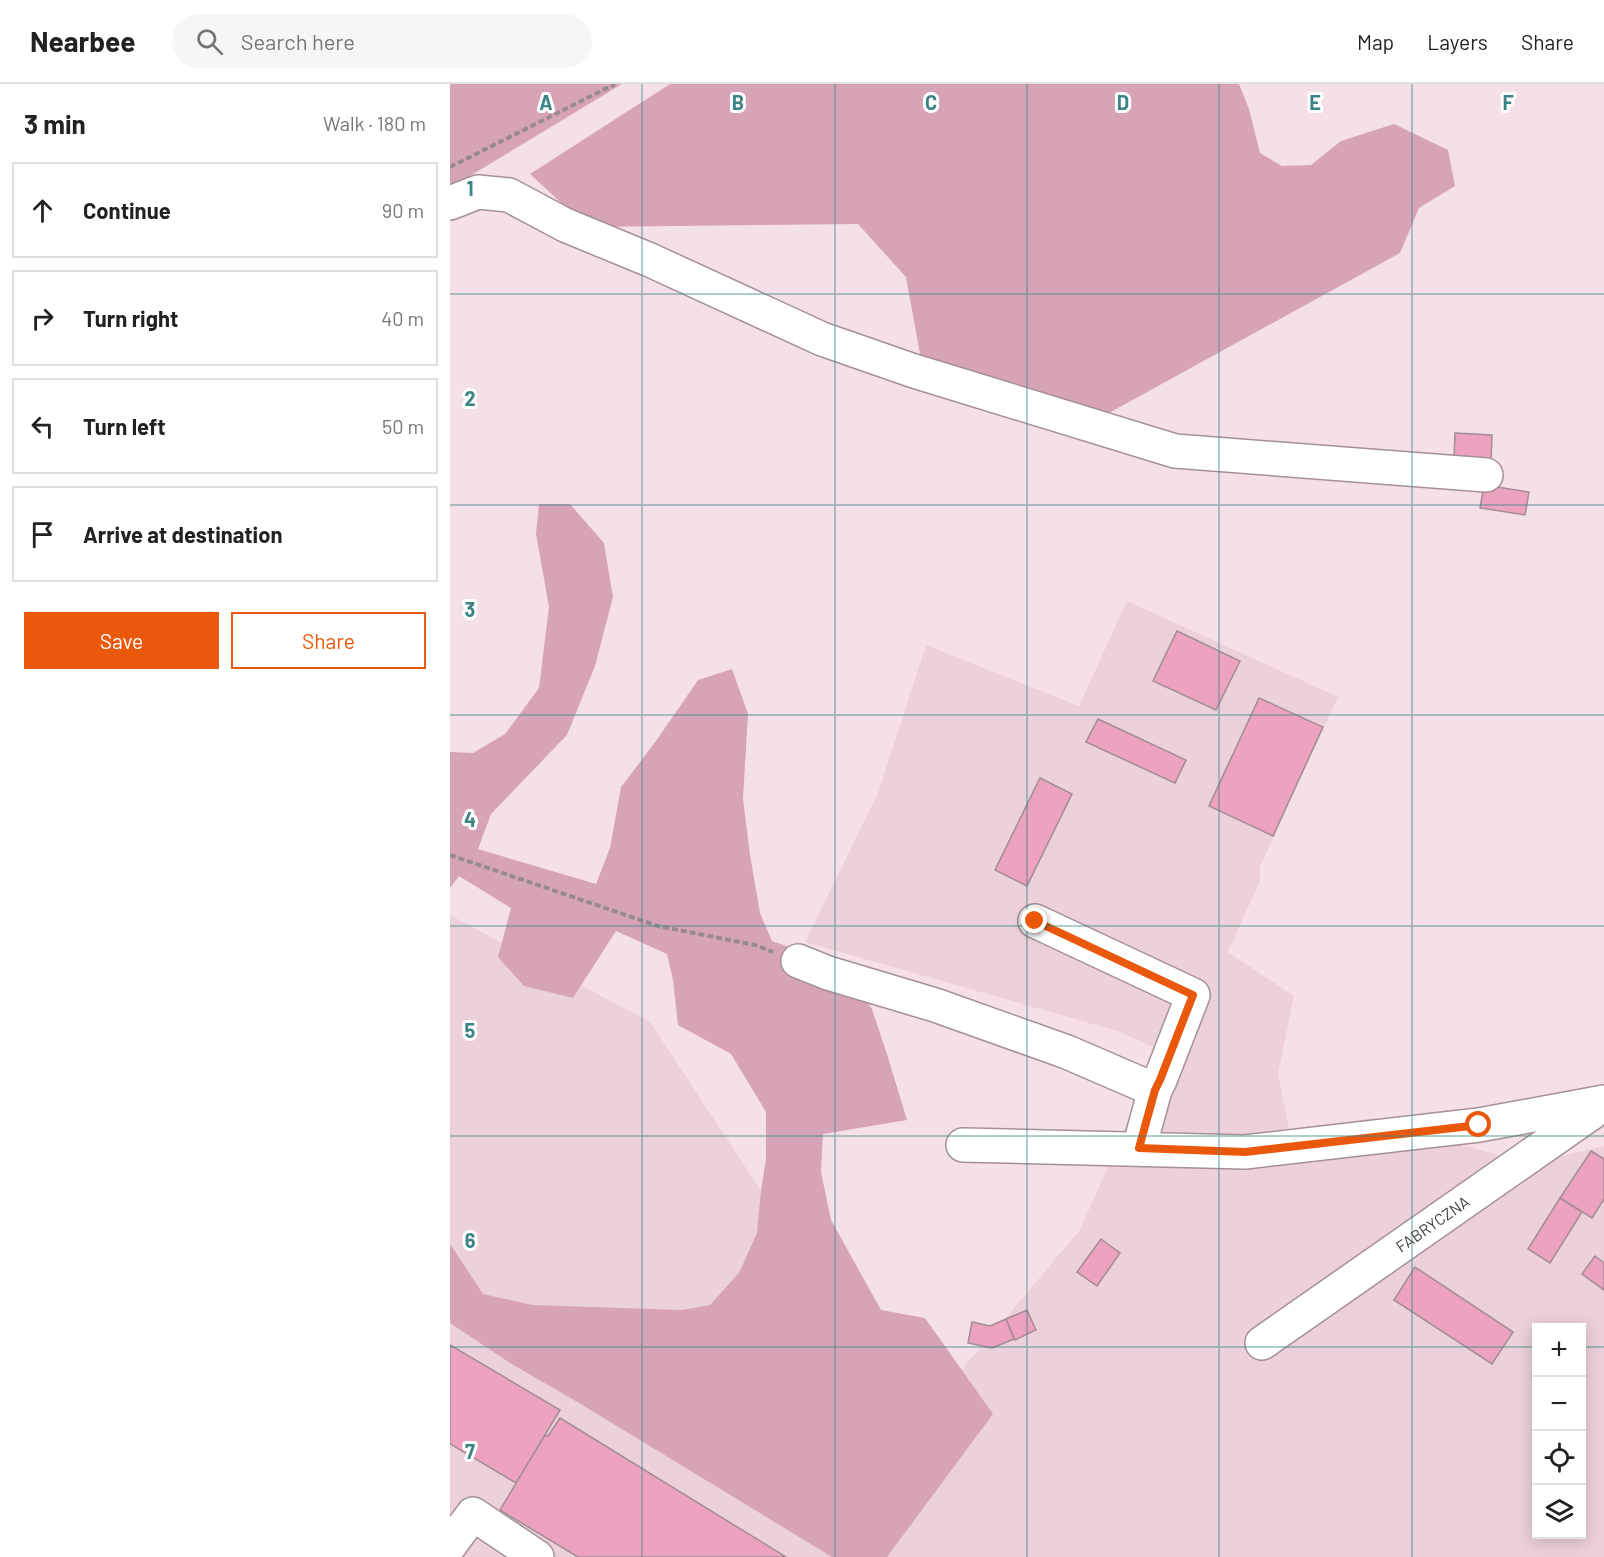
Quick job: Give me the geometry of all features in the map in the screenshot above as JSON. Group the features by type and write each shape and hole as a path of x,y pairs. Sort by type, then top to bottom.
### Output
{"street":[{"path":"450,203 478,192 508,195 565,225 650,260 822,339 914,371 1175,451 1486,475"},
{"path":"1035,921 1193,995 1155,1090 1139,1148"},
{"path":"798,961 828,973 935,1005 1067,1052 1155,1090"},
{"path":"963,1145 1245,1152 1479,1125 1604,1103"},
{"name":"FABRYCZNA","path":"1262,1343 1604,1103"},
{"path":"450,1545 473,1514 537,1557"}],"path":[{"path":"450,167 615,84"},
{"path":"450,855 658,926 755,945 798,961"}],"shaded area":[{"path":"450,84 622,84 450,188"},
{"path":"670,84 1239,84 1249,109 1260,153 1282,166 1311,165 1341,141 1394,124 1448,150 1455,186 1419,208 1400,253 1098,419 922,365 906,277 858,224 587,227 530,174"},
{"path":"539,504 570,504 604,543 613,597 595,666 567,735 491,814 478,849 596,884 610,848 621,787 698,680 732,669 748,714 743,799 760,913 772,941 818,957 856,985 872,1009 907,1120 823,1134 821,1172 831,1220 881,1310 925,1318 993,1414 887,1557 832,1557 510,1363 450,1323 450,1244 483,1294 532,1305 682,1310 710,1305 739,1273 757,1233 766,1159 766,1112 731,1054 678,1025 673,980 667,954 616,931 573,998 524,986 498,957 511,908 459,876 450,888 450,752 473,753 505,734 539,688 549,607 536,534"},
{"path":"1127,601 1338,697 1260,867 1260,881 1228,952 1294,996 1278,1074 1289,1130 1373,1118 1528,1164 1604,1146 1604,1557 450,1557 450,915 650,1022 915,1425 1080,1230 1147,1077 1153,1047 1117,1031 805,942 878,793 926,645 1079,706"}],"building":[{"path":"1455,433 1492,435 1491,461 1454,459"},
{"path":"1484,485 1529,492 1525,515 1480,508"},
{"path":"1177,631 1240,661 1216,710 1153,681"},
{"path":"1259,698 1323,727 1273,836 1209,806"},
{"path":"1098,719 1186,760 1175,783 1086,742"},
{"path":"1040,778 1072,794 1027,886 995,870"},
{"path":"1591,1151 1604,1159 1604,1199 1592,1218 1560,1198"},
{"path":"1560,1198 1582,1212 1550,1263 1528,1249"},
{"path":"1101,1239 1120,1253 1097,1286 1077,1272"},
{"path":"1595,1256 1604,1263 1604,1290 1582,1274"},
{"path":"1415,1267 1513,1332 1492,1364 1394,1300"},
{"path":"1027,1310 1036,1330 1015,1340 1006,1319"},
{"path":"1006,1319 1014,1339 992,1348 968,1343 972,1322 990,1326"},
{"path":"450,1345 560,1410 516,1483 450,1444"},
{"path":"560,1418 786,1557 578,1557 500,1510 545,1435 548,1436"}],"route":[{"path":"1035,921 1193,995 1155,1090 1139,1148 1245,1152 1479,1125"}]}
